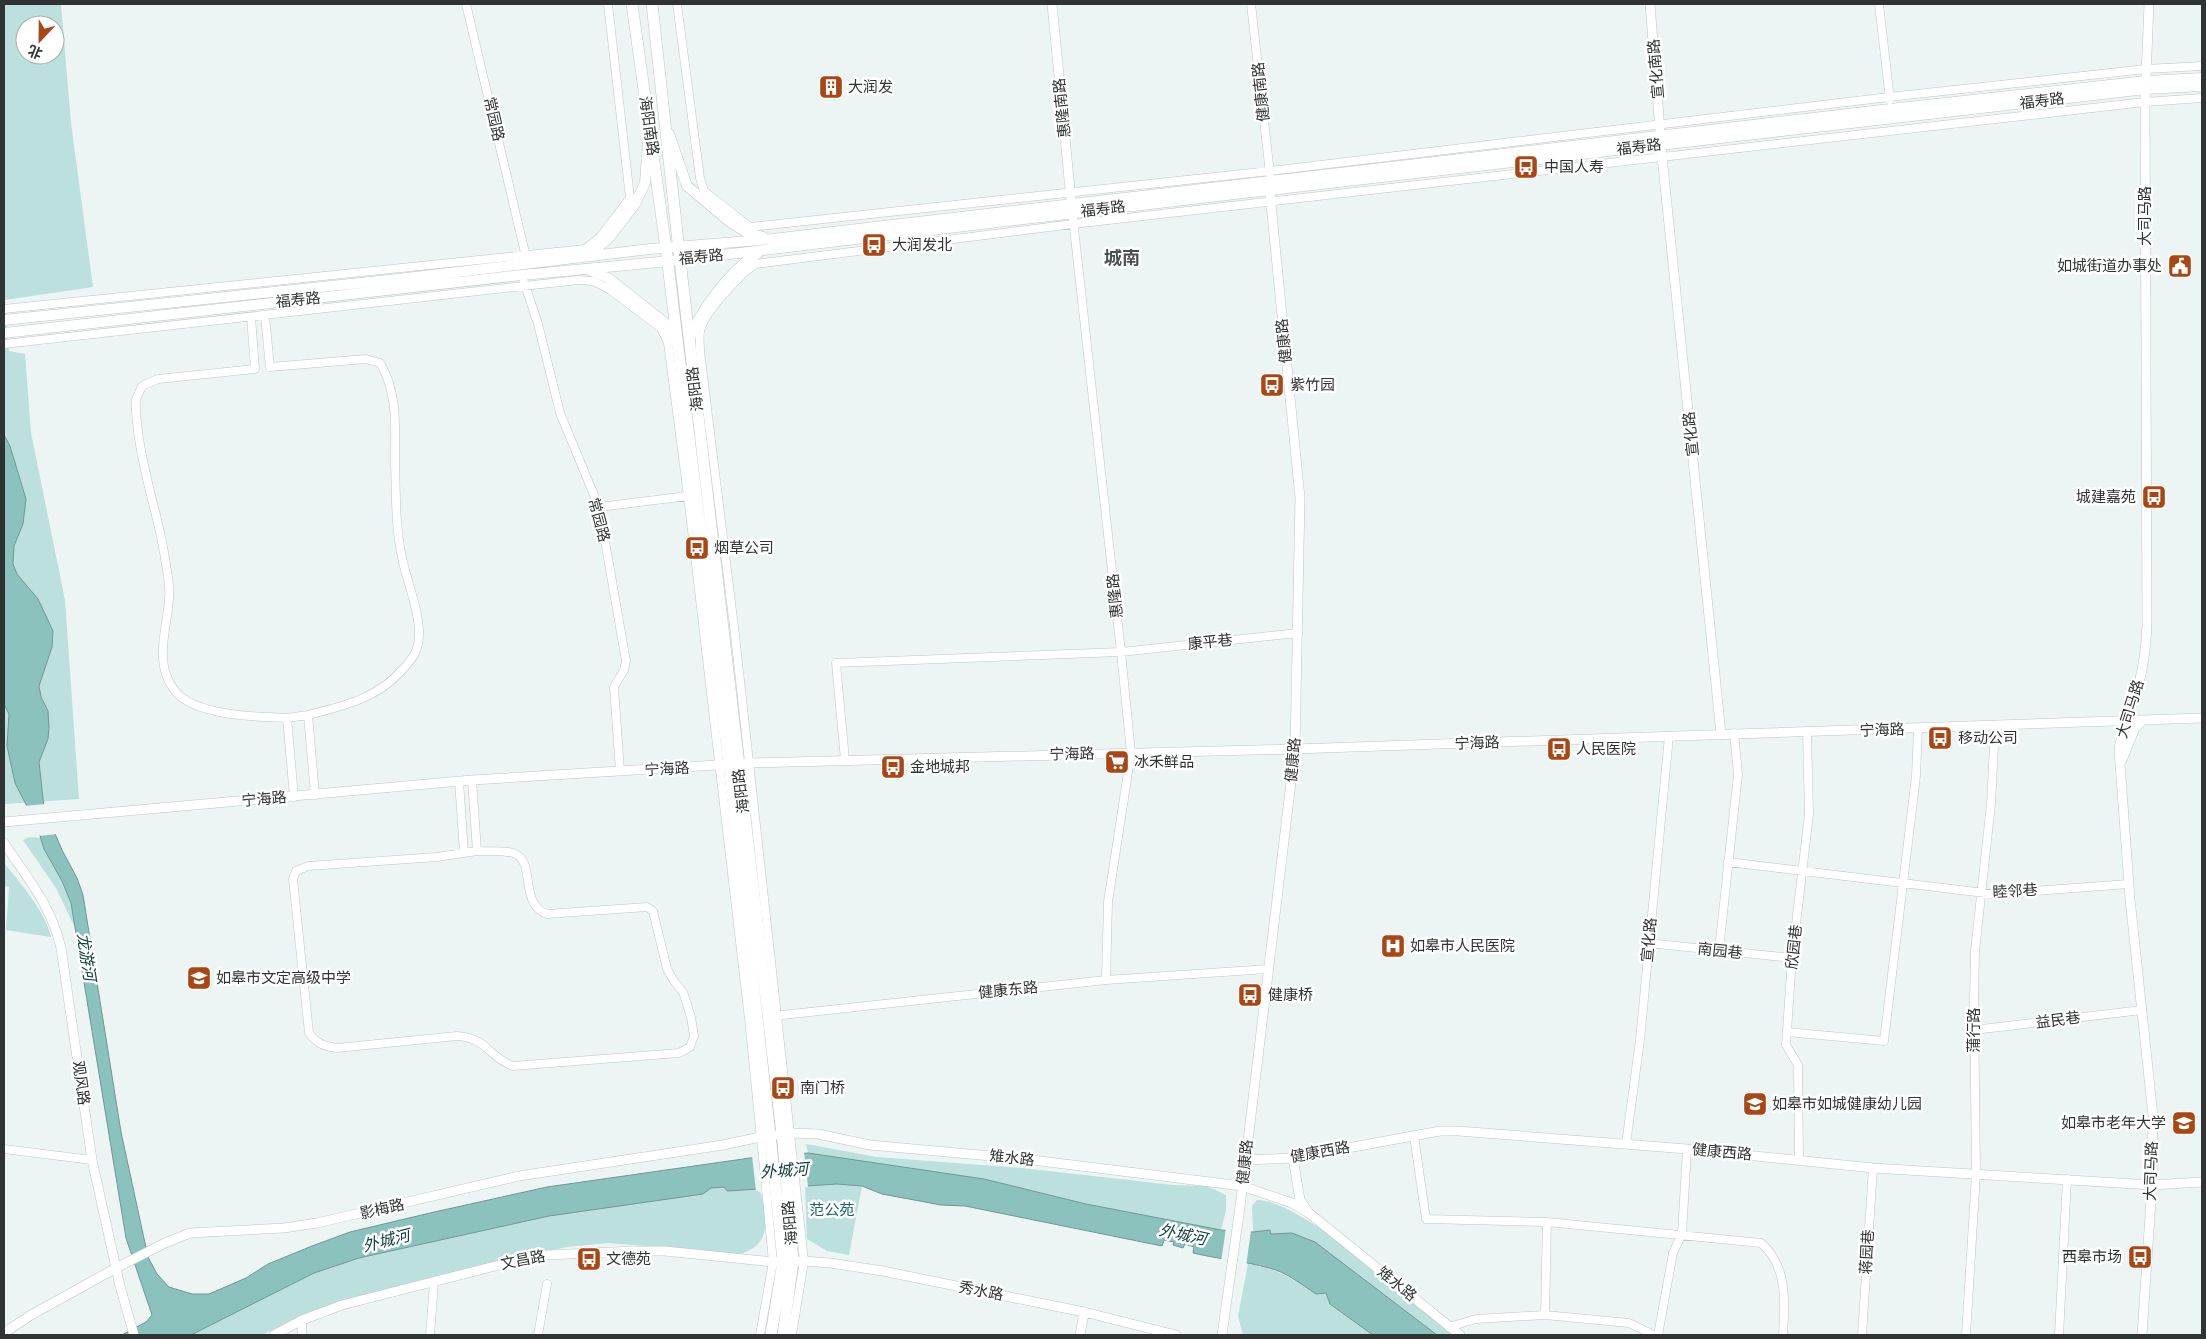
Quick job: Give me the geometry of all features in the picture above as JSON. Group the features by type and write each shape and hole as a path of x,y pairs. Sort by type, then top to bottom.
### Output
{"main road":[{"name":"海阳南路","path":"632,4 666,248"},
{"name":"海阳南路","path":"652,4 678,247"},
{"name":"福寿路","path":"4,333 522,275 680,260 1072,209 1269,181 1661,140 2202,78"},
{"name":"福寿路","path":"1661,140 1890,109 2146,85 2202,86"},
{"path":"665,123 687,186 730,222 748,233 772,238"},
{"path":"585,256 608,239 635,204 645,183 650,128"},
{"name":"福寿路","path":"4,320 526,259 585,256 1072,209"},
{"name":"海阳路","path":"678,247 782,1196 788,1261 783,1335"},
{"name":"海阳路","path":"666,248 734,765"},
{"path":"689,341 696,323 706,307 743,262 762,250"},
{"path":"586,269 608,278 665,323 677,343"},
{"name":"海阳路","path":"771,1335 788,1261"}],"street":[{"name":"常园路","path":"466,4 526,259"},
{"path":"4,309 526,259 585,249 600,237 630,198 608,4"},
{"path":"677,4 700,178 704,191 750,227 1070,192 1269,181 1660,124 2146,69 2202,66"},
{"name":"惠隆南路","path":"1052,4 1072,209"},
{"name":"健康南路","path":"1251,4 1269,181"},
{"name":"宣化南路","path":"1650,4 1661,140"},
{"path":"1879,4 1890,109"},
{"name":"大司马路","path":"2142,1335 2152,1185 2153,1116 2129,884 2119,750 2121,734 2138,687 2144,663 2147,624 2145,102 2149,4"},
{"path":"734,765 734,625 700,351 700,332 706,317 738,277 755,264 1073,224 1662,156 2145,102 2202,98"},
{"name":"宣化路","path":"1661,140 1721,734"},
{"name":"健康路","path":"1222,1335 1240,1207 1295,749 1300,498 1269,181"},
{"name":"惠隆路","path":"1072,209 1131,753 1108,902 1106,980"},
{"name":"常园路","path":"522,275 538,324 560,413 599,507 626,661 624,670 614,687 620,772"},
{"path":"4,344 75,334 265,316 578,280 593,281 609,289 661,328 668,343 688,496 734,765 782,1196 792,1335"},
{"path":"265,316 270,367"},
{"path":"251,317 255,369"},
{"path":"366,359 380,363 387,375 394,395 397,524 400,549 420,630 417,648 408,664 382,689 369,697 308,715 287,718 234,715 209,709 192,702 175,691 164,667 162,641 169,598 167,567 162,535 139,444 136,414 136,399 142,386 158,379 270,367 366,359"},
{"path":"599,507 688,496"},
{"name":"康平巷","path":"845,760 836,664 1121,652 1298,633"},
{"path":"308,715 315,795"},
{"path":"287,718 294,797"},
{"name":"宁海路","path":"4,822 459,781 734,765 845,760 1295,749 2202,718"},
{"path":"2120,767 2135,728 2143,720"},
{"name":"蒲行路","path":"1966,1335 1976,1174 1974,1030 1976,951 1991,804 1995,726"},
{"path":"1787,1032 1884,1041 1916,776 1918,729"},
{"name":"欣园巷","path":"1799,1160 1798,1066 1786,1046 1792,958 1809,814 1807,732"},
{"path":"1719,950 1738,774 1734,733"},
{"name":"宣化路","path":"1626,1144 1640,1040 1669,736"},
{"path":"472,780 477,851"},
{"path":"459,781 464,852"},
{"name":"观风路","path":"4,843 38,891 56,926 63,956 92,1160 116,1268 134,1335"},
{"path":"477,851 512,853 521,857 532,901 538,911 547,914 647,907 653,911 667,969 674,982 683,992 691,1017 694,1036 690,1047 679,1053 512,1066 503,1063 486,1045 471,1036 337,1048 316,1043 309,1033 293,879 296,871 308,866 438,857 477,851"},
{"name":"睦邻巷","path":"1728,862 1993,894 2129,884"},
{"name":"南园巷","path":"1648,943 1792,958"},
{"name":"健康东路","path":"763,1017 1106,980 1268,969"},
{"name":"益民巷","path":"1974,1030 2142,1010"},
{"name":"健康西路","path":"1245,1160 1293,1158 1440,1131 1458,1131 1687,1149 1873,1168 2152,1185 2202,1182"},
{"name":"雉水路","path":"776,1139 818,1134 870,1145 1033,1160 1242,1186 1292,1203 1309,1213 1460,1335"},
{"path":"1414,1136 1426,1219 1547,1222 1761,1243 1770,1251 1776,1261 1785,1289 1783,1335"},
{"name":"影梅路","path":"4,1333 31,1315 116,1268 165,1243 190,1233 284,1228 317,1223 519,1176 723,1145 776,1139"},
{"path":"4,1149 92,1160"},
{"path":"1658,1335 1673,1254 1682,1234 1687,1149"},
{"name":"雉水路","path":"1293,1158 1300,1200 1309,1213"},
{"name":"蒋园巷","path":"1862,1335 1873,1168"},
{"path":"2059,1335 2067,1179"},
{"path":"1545,1315 1547,1222"},
{"name":"文昌路","path":"274,1335 302,1320 342,1305 547,1255 666,1251 788,1261"},
{"path":"760,1335 788,1261"},
{"name":"秀水路","path":"788,1261 883,1271 1084,1312 1176,1335"},
{"path":"430,1335 434,1282"},
{"path":"538,1335 548,1284"},
{"path":"1080,1335 1084,1312"},
{"path":"1450,1327 1476,1319 1545,1315 1629,1324 1654,1335"},
{"path":"302,1320 302,1335"}],"green space":[{"path":"4,4 61,4 62,15 15,15 15,65 65,65 65,52 71,123 93,287 5,300 9,351 25,354 31,433 65,600 79,799 4,803"},
{"path":"29,837 42,838 48,855 67,893 73,911 76,930 56,888 23,840"},
{"path":"4,863 38,907 51,937 6,930 9,887 4,886"},
{"path":"806,1144 877,1157 1022,1168 1173,1185 1207,1186 1226,1195 1226,1210 1221,1230 1086,1204 984,1179 808,1153"},
{"name":"范公苑","path":"837,1184 862,1186 849,1255 827,1251 807,1239 805,1185"},
{"path":"724,1187 727,1191 753,1188 761,1193 765,1212 765,1230 758,1244 740,1254 608,1243 567,1247 497,1261 309,1312 262,1335 191,1335 314,1273 359,1258 549,1216 703,1194 711,1188"},
{"path":"1257,1200 1277,1205 1302,1217 1329,1235 1388,1279 1455,1335 1437,1335 1315,1242 1292,1233 1271,1234 1269,1230 1253,1232 1252,1206"},
{"path":"1248,1264 1284,1275 1316,1294 1326,1293 1330,1304 1373,1335 1243,1335 1238,1316"}],"water":[{"path":"4,435 10,446 26,499 23,524 14,546 13,564 17,574 38,599 53,631 52,647 39,686 41,697 48,711 49,727 48,739 39,762 44,808 83,895 121,1132 148,1257 157,1274 169,1287 192,1294 209,1294 246,1278 268,1264 350,1232 547,1187 750,1158 808,1153 984,1179 1086,1204 1221,1230 1253,1232 1270,1230 1271,1234 1292,1233 1315,1242 1437,1335 1373,1335 1330,1304 1326,1293 1316,1294 1275,1270 1193,1253 1194,1247 1185,1244 1183,1248 1173,1245 1174,1242 1164,1240 1162,1246 965,1206 941,1205 882,1194 862,1186 837,1184 727,1191 724,1187 711,1188 703,1194 549,1216 359,1258 314,1273 191,1335 122,1335 146,1322 152,1315 126,1238 71,903 62,881 44,849 37,826 15,783 7,746 9,714 4,704"}],"pier":[{"path":"46,804 58,834 38,836 24,806"},
{"path":"804,1151 808,1187 756,1191 752,1156"},
{"path":"1226,1228 1251,1230 1246,1267 1221,1262"}],"place":[{"name":"大润发","path":"831,87"},
{"name":"中国人寿","path":"1526,167"},
{"name":"大润发北","path":"874,245"},
{"name":"如城街道办事处","path":"2180,266"},
{"name":"紫竹园","path":"1272,385"},
{"name":"城建嘉苑","path":"2154,497"},
{"name":"烟草公司","path":"697,548"},
{"name":"移动公司","path":"1940,738"},
{"name":"人民医院","path":"1559,749"},
{"name":"冰禾鲜品","path":"1117,762"},
{"name":"金地城邦","path":"893,767"},
{"name":"如皋市人民医院","path":"1393,946"},
{"name":"如皋市文定高级中学","path":"199,978"},
{"name":"健康桥","path":"1250,995"},
{"name":"南门桥","path":"783,1088"},
{"name":"如皋市如城健康幼儿园","path":"1755,1104"},
{"name":"如皋市老年大学","path":"2184,1123"},
{"name":"西皋市场","path":"2140,1257"},
{"name":"文德苑","path":"589,1259"}],"district":[{"name":"城南","path":"1122,258"}],"water label":[{"name":"龙游河","path":"87,957"},
{"name":"外城河","path":"784,1170"},
{"name":"外城河","path":"1183,1234"},
{"name":"外城河","path":"386,1240"}]}
